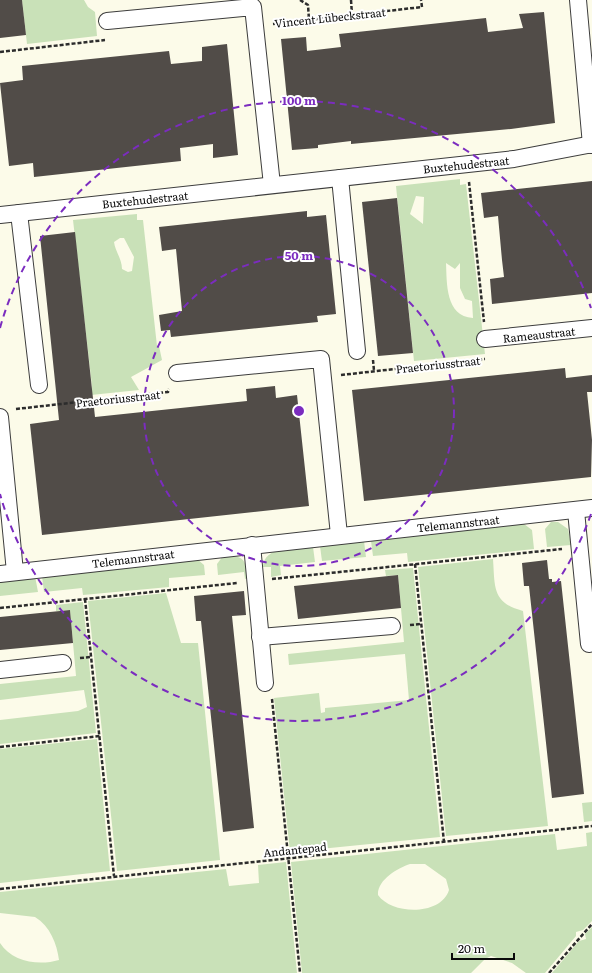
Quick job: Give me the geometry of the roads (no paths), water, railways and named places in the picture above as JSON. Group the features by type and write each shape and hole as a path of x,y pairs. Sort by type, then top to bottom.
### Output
{"street":[{"path":"578,0 592,144"},
{"path":"107,21 252,7 272,185"},
{"name":"Buxtehudestraat","path":"0,215 514,159 592,144"},
{"path":"340,178 357,351"},
{"path":"19,212 38,385"},
{"name":"Rameaustraat","path":"485,339 592,328"},
{"path":"177,374 321,359 339,535"},
{"name":"Telemannstraat","path":"0,416 7,573 592,508"},
{"path":"576,510 590,644"},
{"path":"252,545 265,683"},
{"path":"260,637 392,626"},
{"path":"0,670 63,663"}]}
